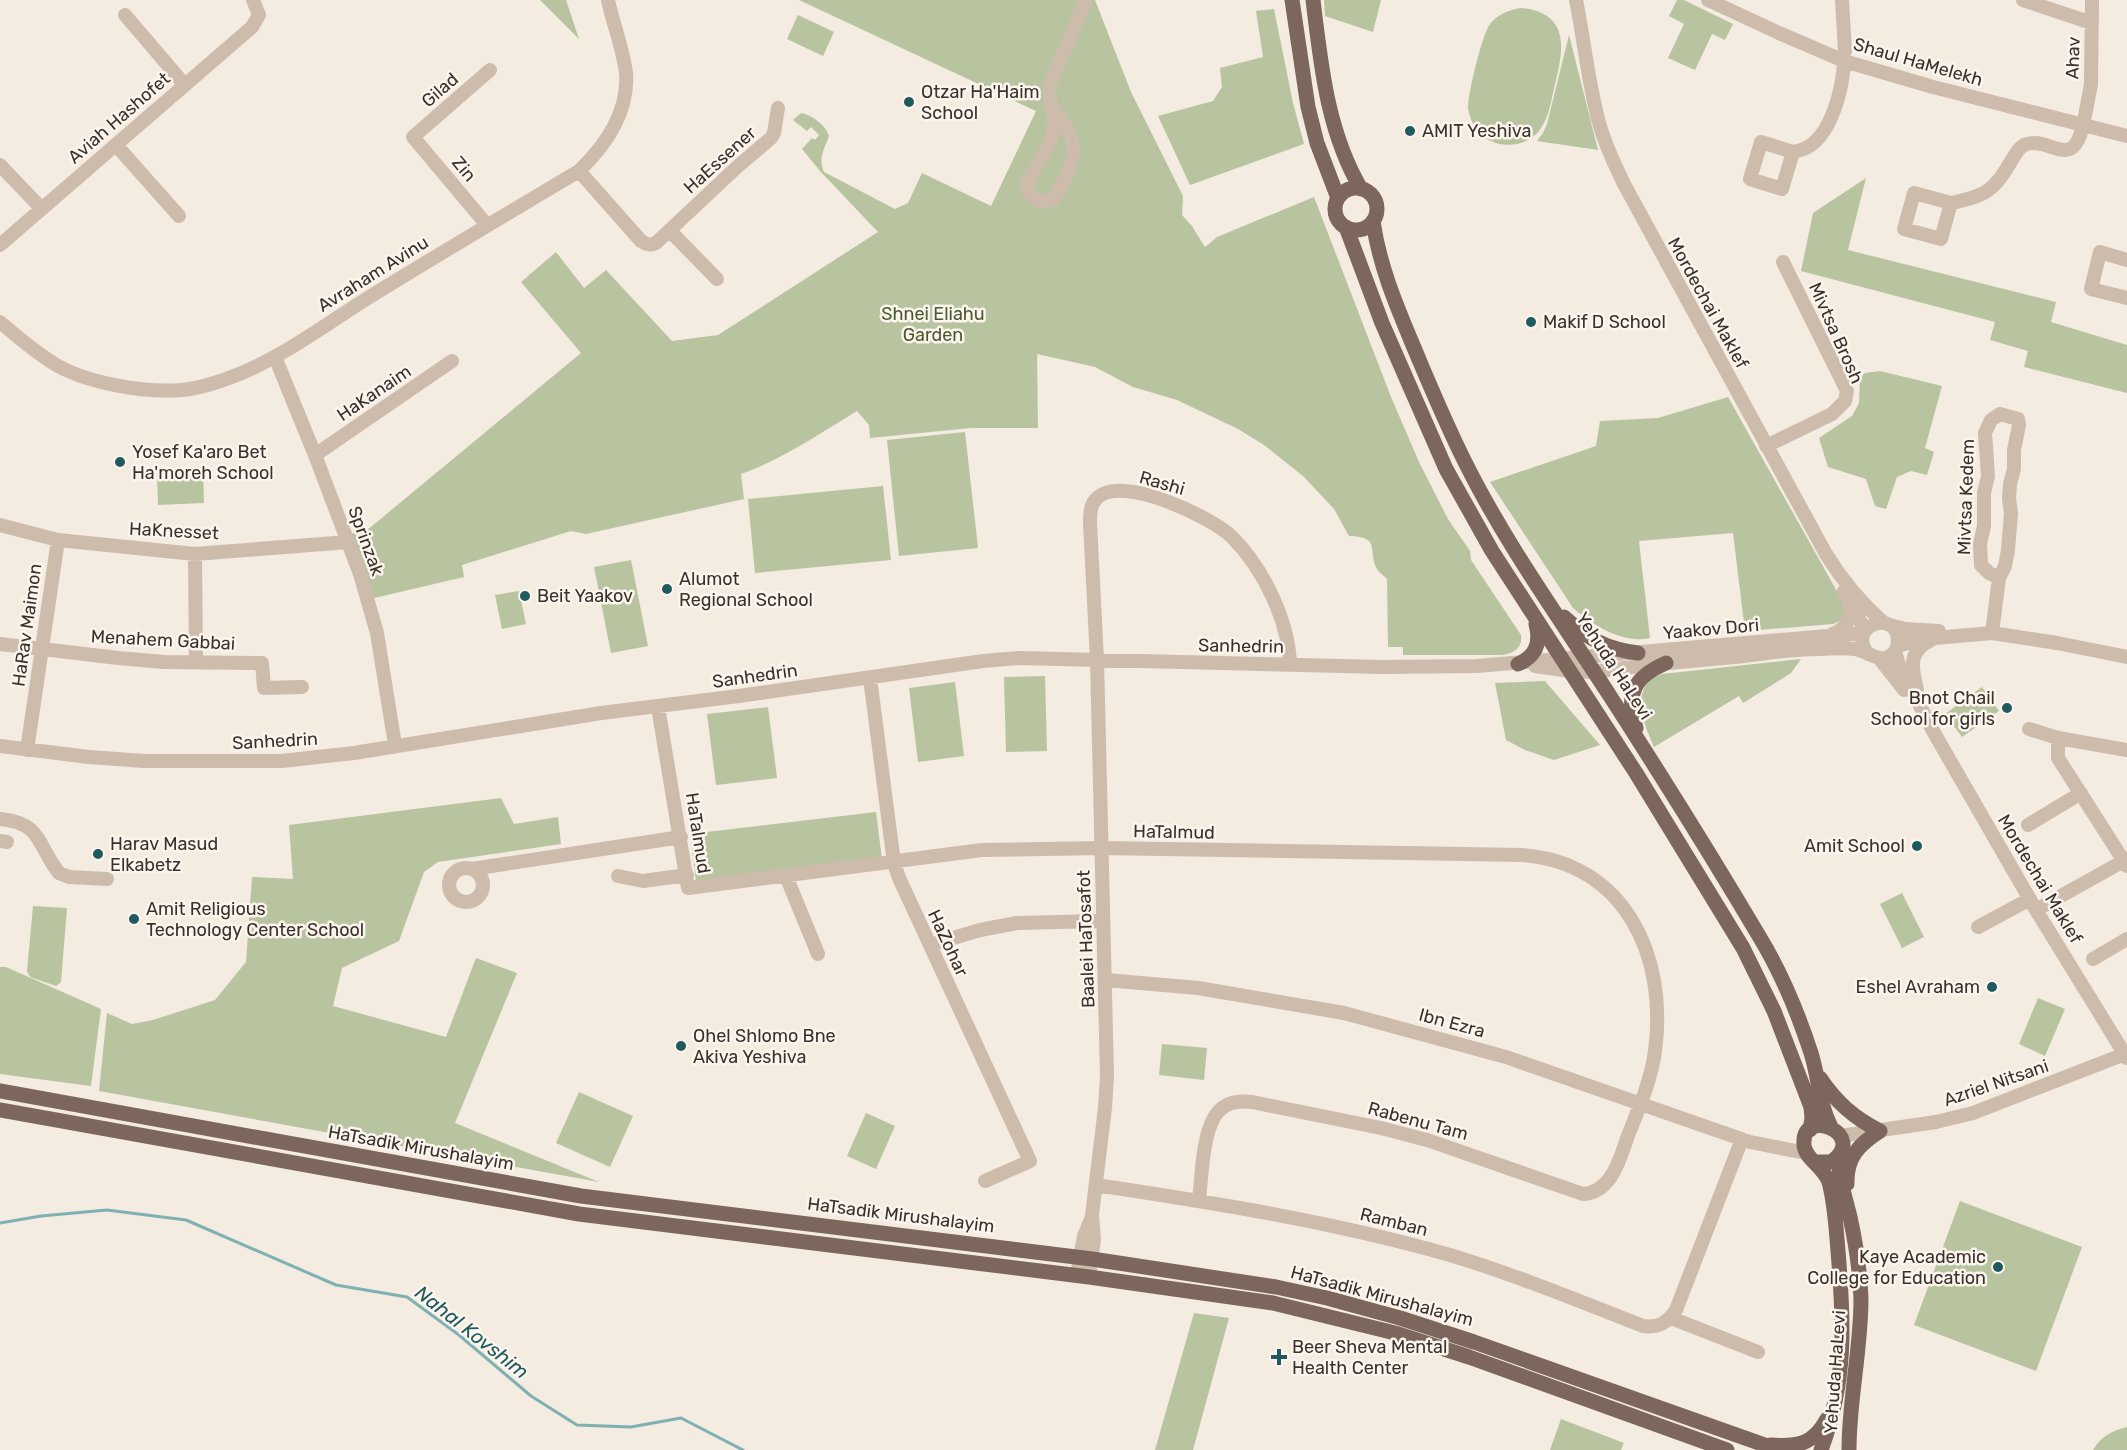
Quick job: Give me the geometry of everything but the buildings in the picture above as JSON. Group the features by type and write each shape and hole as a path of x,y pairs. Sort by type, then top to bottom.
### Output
{"main road":[{"path":"1292,0 1308,107 1317,143 1338,198"},
{"path":"1313,0 1321,64 1336,138 1362,189 1376,202 1377,212 1368,226 1359,230 1346,227 1339,221 1336,214 1338,198 1348,190 1362,189"},
{"name":"Yehuda HaLevi","path":"1373,221 1379,256 1385,274 1464,460 1509,540 1640,742 1761,938 1792,1003 1808,1045 1826,1116 1835,1131"},
{"path":"1346,227 1382,323 1446,469 1492,551 1636,773 1743,948 1774,1011 1811,1107 1812,1118 1803,1143 1810,1157 1831,1162 1839,1155 1842,1142 1835,1131 1820,1125 1808,1132"},
{"path":"1551,605 1598,642 1620,651 1638,653"},
{"path":"1518,664 1531,657 1537,647 1538,636 1533,615"},
{"path":"1640,742 1631,711 1632,695 1645,675 1666,663"},
{"path":"1815,1070 1845,1109 1880,1131"},
{"name":"HaTsadik Mirushalayim","path":"0,1091 582,1196 1086,1258 1276,1287 1380,1312 1474,1342 1779,1450"},
{"name":"HaTsadik Mirushalayim","path":"0,1110 579,1214 1083,1276 1252,1300 1355,1322 1469,1357 1727,1450"},
{"path":"1848,1211 1847,1177 1852,1154 1865,1140 1880,1131"},
{"name":"Yehuda HaLevi","path":"1839,1155 1838,1175 1848,1211 1858,1264 1861,1298 1860,1336 1851,1410 1850,1450"},
{"name":"Yehuda HaLevi","path":"1810,1157 1826,1176 1833,1200 1843,1328 1842,1367 1836,1403 1821,1450"},
{"path":"1759,1444 1790,1446 1802,1444 1818,1432 1836,1403"},
{"path":"1851,1410 1862,1450"}],"street":[{"name":"Aviah Hashofet","path":"0,245 252,27 259,15 253,0"},
{"name":"Avraham Avinu","path":"2,323 25,343 60,367 77,374 130,387 183,390 244,372 275,357 487,225 579,171 607,140 623,102 626,74 608,0"},
{"path":"1050,102 1070,138 1072,157 1057,195 1052,200 1044,201 1036,200 1030,195 1027,188 1028,181 1054,131 1053,111 1050,102 1049,93 1052,78 1086,0"},
{"name":"Mordechai Maklef","path":"1576,0 1593,98 1610,154 1641,217 1840,578 1864,632"},
{"name":"Mordechai Maklef","path":"1582,0 1582,31"},
{"name":"Shaul HaMelekh","path":"1708,0 1804,45 1936,78 2084,120 2127,136"},
{"name":"Shaul HaMelekh","path":"1729,0 1845,56"},
{"path":"1793,152 1807,147 1817,139 1827,126 1834,111 1845,56 1842,0"},
{"path":"2023,0 2092,23"},
{"name":"Ahav","path":"2084,120 2091,84 2092,0"},
{"path":"125,15 184,84"},
{"name":"Gilad","path":"413,137 490,70"},
{"name":"HaEssener","path":"579,171 641,241 647,245 656,243 771,138 778,108"},
{"path":"1951,203 1981,196 2002,177 2017,152 2024,145 2032,143 2066,150 2072,148 2078,143 2084,120"},
{"name":"Shaul HaMelekh","path":"2084,120 2127,127"},
{"name":"Zin","path":"413,137 487,225"},
{"path":"116,145 179,216"},
{"path":"0,165 42,209"},
{"path":"670,231 717,279"},
{"path":"2127,260 2100,252 2091,289 2127,298"},
{"name":"Mivtsa Brosh","path":"1766,446 1832,414 1845,400 1847,391 1783,262"},
{"name":"Sprinzak","path":"275,357 348,542 377,633 395,745"},
{"name":"HaKanaim","path":"315,455 452,362"},
{"name":"Mivtsa Kedem","path":"1992,633 1999,578 2005,566 2008,550 2012,513 2009,499 2010,484 2019,425 2018,419 2000,414 1991,420 1985,433 1988,476 1984,493 1984,526 1980,544 1981,565 1989,573 1999,578"},
{"name":"Rashi","path":"1097,660 1090,554 1091,509 1099,496 1108,492 1124,491 1152,496 1190,510 1219,526 1243,548 1277,606 1289,646 1290,665"},
{"name":"HaKnesset","path":"0,525 58,540 195,554 348,542"},
{"name":"HaRav Maimon","path":"27,750 58,540"},
{"path":"195,554 196,662"},
{"name":"Mordechai Maklef","path":"1840,578 1887,624"},
{"path":"1827,638 1840,631 1849,619 1851,611 1845,592"},
{"path":"1961,636 1874,624 1864,632 1862,644 1874,656 1885,658 1896,648 1912,641 1992,633 2127,657"},
{"path":"1887,624 1897,634 1896,648"},
{"name":"Yaakov Dori","path":"1566,665 1586,658 1827,638 1864,632"},
{"path":"1923,711 1913,670 1914,657 1922,645 1931,640 1961,636"},
{"name":"Menahem Gabbai","path":"0,644 118,658 262,663 264,688 302,687"},
{"name":"Mordechai Maklef","path":"1896,648 1899,665 1923,711 2033,905 2126,1056"},
{"name":"Yaakov Dori","path":"1566,665 1594,672 1813,649 1856,649 1874,656"},
{"name":"Mordechai Maklef","path":"1874,656 1923,711"},
{"name":"Sanhedrin","path":"0,746 144,761 291,760 354,753 601,713 1019,658 1382,667 1566,665"},
{"name":"Baalei HaTosafot","path":"1083,1276 1086,1258 1094,1239 1092,1215 1107,1076 1097,660"},
{"name":"HaZohar","path":"870,678 894,863 1030,1161 985,1181"},
{"name":"HaTalmud","path":"658,707 688,888 982,850 1101,849 1522,855 1544,856 1576,867 1610,891 1621,904 1642,939 1649,960 1654,983 1657,1026 1651,1072 1642,1103"},
{"path":"2029,729 2058,738 2127,750"},
{"path":"1978,927 2033,905 2126,862 2058,758 2058,738"},
{"path":"2028,825 2081,794"},
{"path":"0,819 19,822 32,830 43,844 59,873 69,877 107,879"},
{"path":"472,869 681,837"},
{"path":"618,876 643,881 687,875"},
{"path":"786,876 818,954"},
{"path":"930,945 980,930 1017,923 1102,921"},
{"path":"2093,959 2127,939"},
{"name":"Ibn Ezra","path":"1106,980 1198,988 1344,1013 1506,1057 1742,1139 1810,1157"},
{"name":"Azriel Nitsani","path":"1835,1131 1880,1131 1936,1122 1973,1113 2126,1056"},
{"name":"Rabenu Tam","path":"1199,1200 1206,1139 1212,1119 1221,1108 1240,1101 1381,1128 1427,1140 1583,1194 1602,1189 1613,1173 1642,1103"},
{"path":"1777,1148 1789,1145 1808,1132"},
{"path":"1742,1139 1679,1303 1671,1318 1758,1352"},
{"name":"Ramban","path":"1096,1185 1199,1200 1309,1220 1451,1256 1540,1286 1643,1326 1662,1325 1671,1318"}],"green space":[{"path":"540,0 566,0 579,39"},
{"name":"Shnei Eliahu Garden","path":"799,0 1095,0 1131,92 1183,196 1182,215 1205,247 1217,237 1314,197 1391,397 1419,462 1448,519 1470,551 1471,560 1521,635 1519,647 1513,652 1501,655 1403,655 1403,647 1388,647 1387,579 1377,569 1372,546 1366,539 1349,536 1334,509 1303,476 1264,445 1238,429 1177,400 1133,387 1095,367 1037,354 1038,428 971,428 870,438 869,425 857,411 786,454 741,474 744,499 586,534 571,531 462,565 464,577 370,599 347,534 366,531 581,353 521,282 556,252 584,288 606,270 672,341 718,335 878,232 802,149 812,138 815,140 819,135 811,127 807,131 793,120 801,113 818,121 829,136 822,158 824,172 895,209 908,203 922,173 991,206 1036,111"},
{"path":"1324,0 1381,0 1373,32 1325,16"},
{"path":"1677,0 1684,0 1733,24 1725,40 1712,34 1695,70 1668,58 1684,24 1669,16"},
{"path":"1521,8 1537,11 1556,25 1560,34 1560,58 1549,109 1538,132 1522,143 1502,144 1492,142 1476,129 1468,108 1480,51 1490,24 1504,13"},
{"path":"1274,9 1293,103 1304,144 1190,185 1158,116 1213,101 1222,87 1220,68 1263,57 1256,11"},
{"path":"798,15 834,32 823,56 787,39"},
{"path":"1569,35 1598,150 1537,141 1547,124"},
{"path":"1866,178 1848,250 2056,302 2051,322 2127,345 2127,393 2024,367 2028,351 1990,340 1995,322 1801,271 1813,213"},
{"path":"1880,371 1942,386 1925,448 1934,452 1927,475 1911,471 1897,477 1886,509 1875,506 1866,479 1828,467 1819,438 1852,416 1859,403 1860,378 1865,373"},
{"path":"1728,397 1843,602 1845,615 1833,624 1745,631 1733,533 1639,541 1650,638 1619,636 1599,627 1573,608 1490,482 1596,446 1600,421 1658,418"},
{"path":"965,432 978,548 899,556 887,440"},
{"path":"203,471 204,503 158,505 157,473"},
{"path":"883,486 891,560 755,573 748,499"},
{"path":"631,560 648,646 611,653 594,567"},
{"path":"519,591 526,624 502,629 495,595"},
{"path":"1801,659 1791,673 1743,703 1739,696 1654,747 1641,706 1645,687 1651,680 1662,674"},
{"path":"1045,676 1047,751 1006,752 1004,677"},
{"path":"1545,681 1600,745 1554,760 1525,750 1506,740 1495,683"},
{"path":"955,682 964,756 918,762 909,688"},
{"path":"1982,687 1999,711 1962,737 1945,714"},
{"path":"768,707 777,778 716,785 707,714"},
{"path":"501,798 514,824 558,817 561,844 438,862 424,872 399,941 342,968 333,1006 446,1037 476,958 517,973 455,1123 599,1182 99,1091 107,1013 132,1024 153,1020 215,1000 246,962 252,877 293,879 289,825"},
{"path":"876,812 882,859 696,881 690,834"},
{"path":"1902,893 1924,937 1902,948 1880,904"},
{"path":"33,906 67,908 61,982 56,986 30,977 27,971"},
{"path":"0,967 6,967 101,1009 91,1086 0,1074"},
{"path":"2038,998 2065,1009 2045,1056 2019,1044"},
{"path":"1162,1044 1207,1048 1204,1080 1159,1075"},
{"path":"579,1092 633,1116 610,1167 556,1143"},
{"path":"866,1113 895,1126 876,1169 847,1156"},
{"path":"1960,1201 2082,1247 2036,1371 1914,1325"},
{"path":"1194,1313 1229,1318 1193,1450 1155,1450"},
{"path":"1561,1419 1624,1443 1621,1450 1550,1450"},
{"path":"2127,1427 2127,1450 2093,1450 2107,1435"}],"waterway":[{"name":"Nahal Kovshim","path":"0,1223 41,1216 107,1210 186,1220 336,1285 407,1297 459,1335 531,1396 577,1425 631,1427 681,1418 743,1450"}],"place":[{"name":"Otzar Ha'Haim School","path":"909,102"},
{"name":"AMIT Yeshiva","path":"1410,131"},
{"name":"Makif D School","path":"1531,322"},
{"name":"Yosef Ka'aro Bet Ha'moreh School","path":"120,462"},
{"name":"Alumot Regional School","path":"667,589"},
{"name":"Beit Yaakov","path":"525,596"},
{"name":"Bnot Chail School for girls","path":"2007,708"},
{"name":"Amit School","path":"1917,846"},
{"name":"Harav Masud Elkabetz","path":"98,854"},
{"name":"Amit Religious Technology Center School","path":"134,919"},
{"name":"Eshel Avraham","path":"1992,987"},
{"name":"Ohel Shlomo Bne Akiva Yeshiva","path":"681,1046"},
{"name":"Kaye Academic College for Education","path":"1998,1267"},
{"name":"Beer Sheva Mental Health Center","path":"1279,1357"}]}
